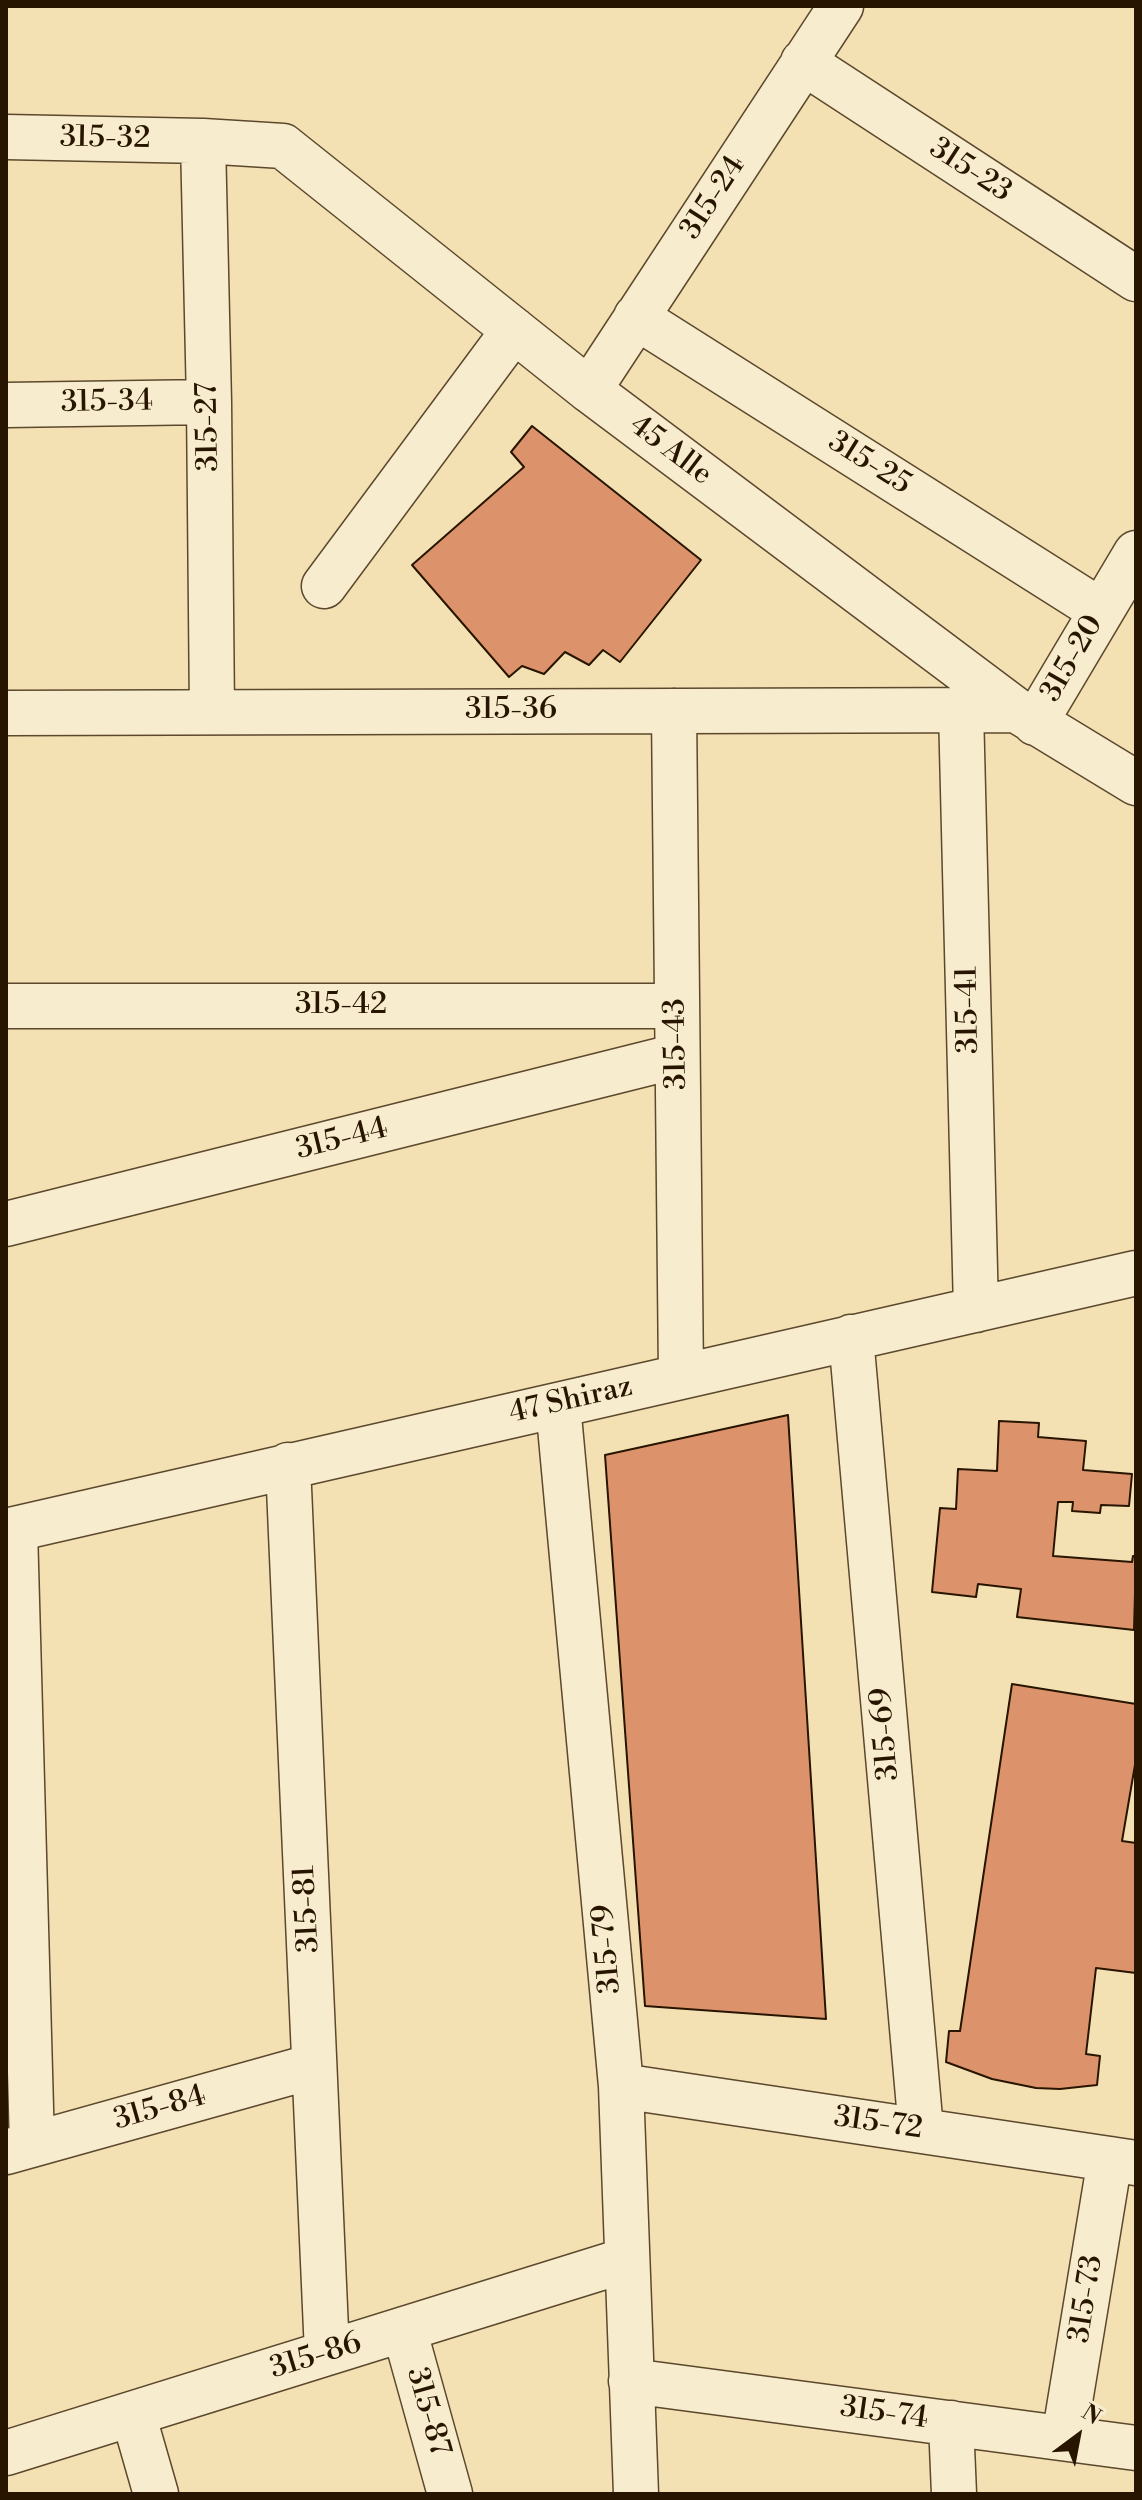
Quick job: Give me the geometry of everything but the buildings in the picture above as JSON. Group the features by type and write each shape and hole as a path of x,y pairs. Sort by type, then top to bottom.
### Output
{"street":[{"name":"315-24","path":"589,390 841,6"},
{"name":"315-23","path":"803,62 1136,279"},
{"name":"315-32","path":"6,137 203,141"},
{"name":"45 Alle","path":"203,141 283,146 589,390 1026,716 1136,783"},
{"name":"315-27","path":"203,141 212,712"},
{"name":"315-25","path":"636,317 1101,611"},
{"path":"324,586 514,330"},
{"name":"315-34","path":"6,405 209,402"},
{"name":"315-20","path":"1026,716 1101,611 1136,553"},
{"name":"315-36","path":"6,713 961,710 1026,716"},
{"name":"315-41","path":"961,710 976,1310"},
{"name":"315-43","path":"674,711 681,1376"},
{"name":"315-42","path":"6,1006 677,1006"},
{"name":"315-44","path":"6,1224 677,1056"},
{"name":"47 Shiraz","path":"10,1530 1136,1273"},
{"name":"315-69","path":"851,1337 921,2130"},
{"name":"315-79","path":"558,1405 621,2086 636,2494"},
{"name":"315-81","path":"288,1465 327,2353"},
{"path":"10,1530 19,2148"},
{"name":"315-84","path":"19,2148 314,2066"},
{"name":"315-72","path":"621,2086 1123,2161"},
{"name":"315-73","path":"1064,2438 1123,2161"},
{"name":"315-86","path":"6,2453 626,2260"},
{"name":"315-87","path":"404,2329 450,2494"},
{"name":"315-74","path":"631,2381 1136,2448"},
{"path":"133,2414 156,2494"},
{"path":"951,2423 954,2494"}]}
